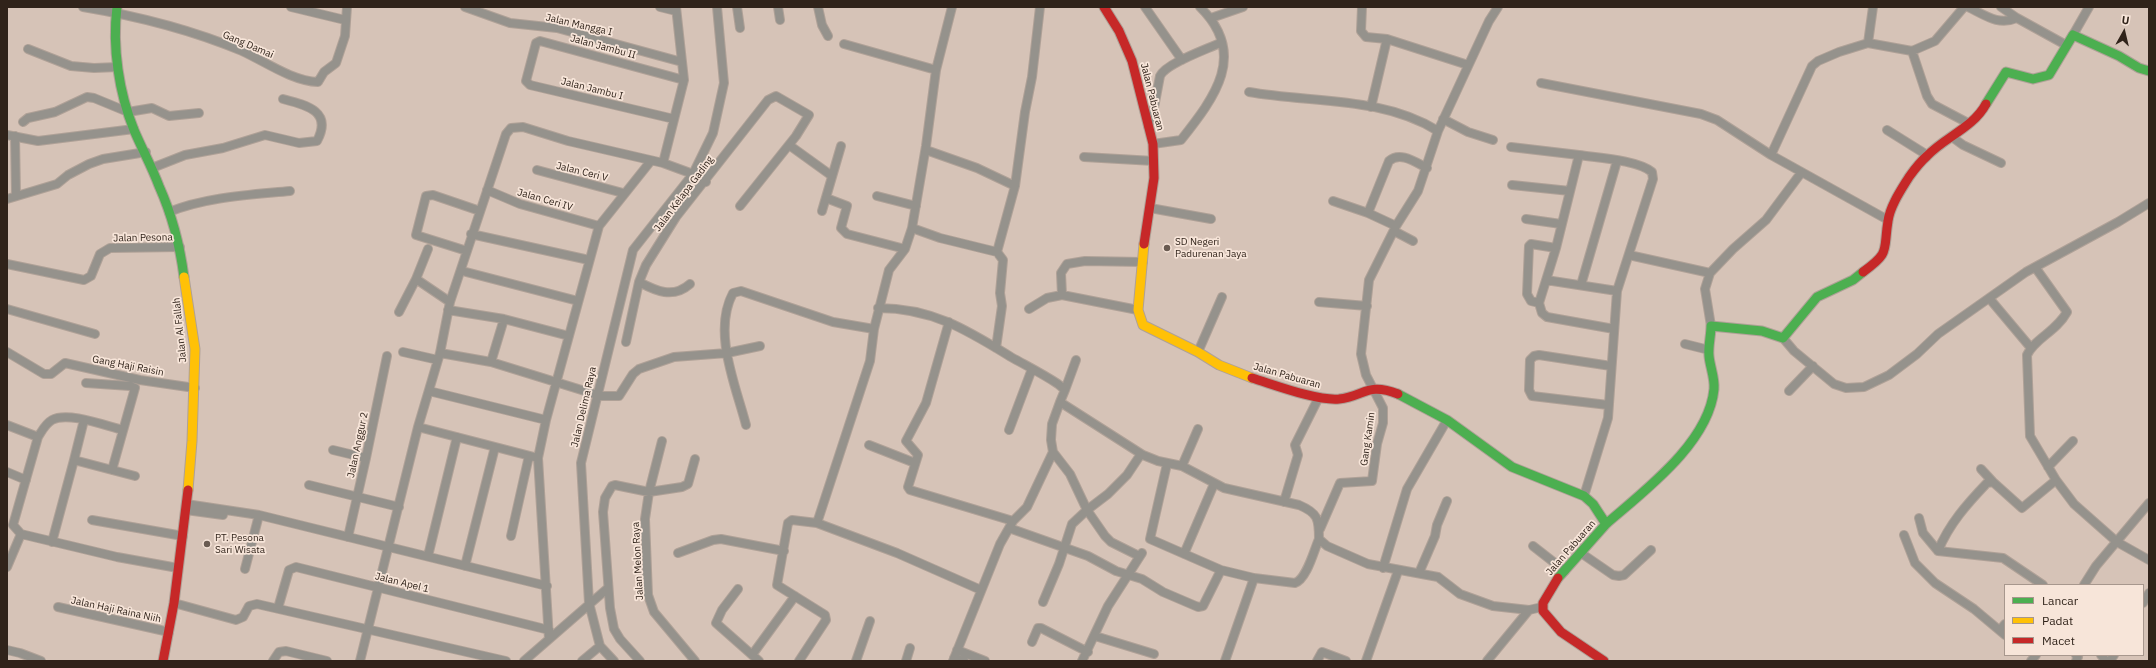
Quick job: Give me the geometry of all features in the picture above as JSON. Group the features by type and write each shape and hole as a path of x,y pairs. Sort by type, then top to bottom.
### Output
{"street":[{"path":"83,7 116,10"},
{"path":"291,7 345,20 347,7"},
{"path":"660,7 676,9 684,80 662,163"},
{"path":"360,661 418,427 439,356 450,302 471,234 506,134 511,128 518,127 650,162 662,163 699,178 723,93 724,72 717,7"},
{"path":"737,7 740,28"},
{"path":"778,7 780,20"},
{"path":"818,7 822,26 828,36"},
{"path":"817,523 870,361 878,308 889,270 905,249 912,228 926,150 936,70 952,7"},
{"path":"997,252 1015,186 1025,112 1032,77 1040,7"},
{"name":"Jalan Pabuaran","path":"1104,7 1119,31 1132,61 1153,144 1154,161 1150,208 1138,310 1143,325 1241,375 1319,397 1339,399 1372,388 1391,391 1404,396 1448,420 1512,467 1526,474 1584,496 1593,504 1606,524 1547,593 1542,607"},
{"path":"1145,7 1182,60"},
{"path":"1153,144 1181,140 1206,108 1221,78 1224,64 1222,42 1211,18 1200,7"},
{"path":"1211,18 1243,7"},
{"path":"1362,7 1361,28 1364,35 1387,39 1468,65"},
{"path":"1372,388 1366,375 1362,354 1369,280 1395,228 1418,191 1443,119 1489,21 1498,7"},
{"path":"1868,43 1873,7"},
{"path":"1772,156 1812,66 1818,61 1839,52 1868,43 1912,51 1935,41 1964,7"},
{"path":"1968,7 1996,21 2009,21 2017,18"},
{"path":"2001,7 2017,18 2066,45"},
{"path":"1783,338 1817,297 1853,280 1876,263 1884,253 1888,243 1888,220 1896,199 1910,176 1927,155 1952,137 1984,108 2003,74 2006,72 2036,80 2046,78 2089,7"},
{"name":"Jalan Mangga I","path":"468,8 510,23 557,28 682,62"},
{"name":"Gang Damai","path":"116,10 234,48 288,74 315,82 321,80 324,72 336,63 345,36 345,20"},
{"name":"Jalan Al Fallah","path":"116,10 114,30 118,67 128,112 134,129 146,152 169,212 180,247 195,349 194,388 186,507 174,603 163,661"},
{"path":"2073,35 2119,56 2139,68 2149,71"},
{"path":"1371,107 1387,39"},
{"name":"Jalan Jambu II","path":"531,62 536,43 540,41 684,80"},
{"path":"1148,126 1153,113 1161,74 1182,60 1222,42"},
{"path":"844,44 936,70"},
{"path":"28,49 71,66 94,68 118,67"},
{"path":"1912,51 1927,96 1932,104 1968,123"},
{"name":"Jalan Jambu I","path":"531,62 526,81 530,85 674,119"},
{"path":"1541,83 1701,114 1717,120 1801,173 1888,220"},
{"path":"1249,92 1279,97 1324,100 1371,107 1416,119 1438,131"},
{"name":"Jalan Kelapa Gading","path":"626,342 639,282 646,265 699,178 768,100 776,96 809,114 789,145"},
{"path":"23,122 28,118 55,112 87,97 94,98 128,112 152,108 169,116 199,113"},
{"path":"152,168 185,155 223,148 265,135 299,143 317,141 322,127 321,119 314,109 283,99"},
{"path":"1443,119 1468,132 1493,140"},
{"path":"16,196 11,135 38,141 134,129"},
{"path":"1887,130 1927,155"},
{"path":"1952,137 1963,145 2001,163"},
{"path":"740,206 789,145 832,176"},
{"path":"822,211 841,146"},
{"path":"1510,147 1618,161 1643,167 1652,172 1653,179 1617,291 1606,430 1584,496"},
{"path":"926,150 977,168 1015,186"},
{"path":"7,199 57,184 68,175 89,164 103,159 146,152"},
{"path":"1579,155 1556,248 1539,303 1542,313 1547,317 1614,329"},
{"path":"1368,213 1389,161 1394,156 1400,156 1427,168"},
{"path":"1084,157 1154,161"},
{"path":"1581,285 1618,161"},
{"path":"549,635 538,458 546,420 599,226 623,193 650,162"},
{"name":"Jalan Ceri V","path":"537,170 623,193"},
{"path":"1606,524 1639,495 1688,447 1712,402 1714,389 1709,350 1711,326 1705,289 1710,273 1733,249 1766,220 1801,173"},
{"name":"Jalan Delima Raya","path":"614,661 600,646 589,603 580,472 633,250 699,178"},
{"path":"1512,185 1570,191"},
{"name":"Jalan Ceri IV","path":"487,190 520,204 599,226"},
{"path":"169,212 183,206 236,196 290,191"},
{"path":"467,251 416,235 426,196 433,195 480,211"},
{"path":"877,196 916,206"},
{"path":"826,198 847,206 841,228 847,234 905,249"},
{"path":"1333,201 1368,213 1395,228 1413,241"},
{"path":"1711,326 1762,331 1783,338 1794,351 1834,384 1846,388 1864,386 1890,375 1917,354 1938,334 2035,267 2149,203"},
{"path":"1150,208 1211,219"},
{"path":"1526,219 1561,224"},
{"path":"912,228 940,238 997,252 1003,260 1004,269 996,348"},
{"path":"471,234 589,260"},
{"path":"1539,303 1531,301 1527,294 1529,246 1531,244 1556,248"},
{"name":"Jalan Pesona","path":"7,264 84,280 91,276 100,254 110,248 180,247"},
{"path":"399,312 416,279 428,249"},
{"path":"1629,255 1710,273"},
{"path":"1062,295 1061,273 1067,264 1085,261 1143,262"},
{"path":"2035,267 2067,312 2056,328 2031,348 2027,355 2030,436 2056,480 2074,504 2117,542 2149,560"},
{"path":"466,272 578,301"},
{"path":"416,279 450,302"},
{"path":"1546,280 1617,291"},
{"path":"639,282 657,291 670,293 680,291 690,284"},
{"path":"746,424 727,353 724,328 729,301 733,293 741,291 833,322 874,329"},
{"path":"1029,309 1047,298 1062,295 1138,310"},
{"path":"1198,352 1222,297"},
{"path":"1989,298 2031,348"},
{"path":"1319,302 1367,306"},
{"path":"878,308 898,308 920,312 949,322 1048,377 1065,390"},
{"path":"7,309 95,334"},
{"path":"448,310 504,319 568,336"},
{"path":"491,362 504,319"},
{"path":"949,322 926,403 906,441 918,452 908,485 910,490 1011,525 1064,549 1088,556 1116,572 1142,579 1163,592 1198,607 1203,606 1221,570"},
{"path":"1685,344 1709,350"},
{"path":"402,352 491,362 599,395 615,397 619,396 633,374 639,369 674,357 727,353 760,346"},
{"name":"Gang Haji Raisin","path":"7,352 44,374 51,374 66,363 140,380 194,388"},
{"path":"1608,405 1532,396 1529,390 1530,360 1534,356 1539,355 1611,366"},
{"name":"Jalan Anggur 2","path":"348,537 387,356"},
{"path":"1076,360 1052,424 1051,440 1053,452 1070,474 1087,510 1111,542 1140,554 1108,606 1088,652 1082,661"},
{"path":"1789,391 1813,366"},
{"path":"1009,430 1032,369"},
{"path":"86,383 130,386 135,388 112,470"},
{"name":"Gang Kamin","path":"1319,535 1340,483 1372,481 1377,444 1383,423 1383,408 1372,388"},
{"path":"428,392 546,420"},
{"path":"1284,502 1298,455 1296,445 1319,397"},
{"path":"1060,402 1141,454 1167,464 1182,466 1214,484 1311,510 1318,519 1319,535 1305,575 1300,581 1295,583 1254,578 1221,570 1149,537 1160,501 1167,464"},
{"path":"123,430 84,420 57,418 45,426 38,437 13,521 14,528 21,534 52,542 178,568"},
{"path":"52,542 84,420"},
{"path":"1383,568 1407,489 1448,420"},
{"path":"7,425 38,437"},
{"path":"418,427 538,458"},
{"path":"1182,466 1198,429"},
{"path":"428,556 457,437"},
{"name":"Jalan Melon Raya","path":"662,441 649,492 645,519 644,541 650,605 696,661"},
{"path":"2048,467 2073,441"},
{"path":"869,445 915,463"},
{"path":"465,566 495,447"},
{"path":"333,450 366,458"},
{"path":"954,656 1000,544 1011,525 1027,507 1053,452"},
{"path":"1043,602 1064,549 1072,524 1108,494 1127,475 1141,454"},
{"path":"511,536 529,456"},
{"path":"640,661 620,639 614,628 608,588 603,512 605,498 612,486 615,485 649,492 682,487 688,484 695,459"},
{"path":"74,460 135,476"},
{"path":"1981,468 1993,482 2022,508 2056,480"},
{"path":"7,472 26,480"},
{"path":"1938,551 1949,530 1966,505 1987,483 1993,482"},
{"path":"1184,554 1214,484"},
{"path":"309,485 399,507"},
{"path":"1419,573 1435,536 1437,525 1447,501"},
{"path":"2085,584 2096,566 2149,503"},
{"path":"186,507 261,517 428,556 547,586"},
{"path":"245,569 261,517"},
{"path":"1919,518 1923,532 1938,551 2003,558 2040,584"},
{"path":"798,661 826,620 825,615 777,585 788,523 792,520 797,519 817,523 897,553 981,590"},
{"path":"92,520 183,536"},
{"path":"7,567 21,534"},
{"path":"1319,535 1327,546 1348,556 1383,568 1438,577 1460,594 1493,606 1529,610 1542,607 1544,613 1553,624 1573,640 1604,661"},
{"path":"1904,535 1915,563 1935,583 2003,630"},
{"path":"678,553 713,540 721,539 784,551"},
{"path":"1533,546 1565,571"},
{"path":"1581,553 1613,575 1619,576 1624,575 1651,550"},
{"name":"Jalan Apel 1","path":"278,608 287,574 292,567 301,567 549,635"},
{"path":"1366,661 1398,571"},
{"path":"1224,661 1254,578"},
{"path":"524,661 549,635 608,588"},
{"path":"738,589 722,610 716,623 759,661"},
{"path":"752,655 795,596"},
{"path":"174,603 236,620 243,617 251,604 278,608 506,661"},
{"name":"Jalan Haji Raina Niih","path":"58,607 169,632"},
{"path":"1487,661 1529,610"},
{"path":"856,661 870,621"},
{"path":"1032,642 1038,628 1041,628 1088,652"},
{"path":"1095,636 1154,654"},
{"path":"582,661 600,646"},
{"path":"906,661 910,648"},
{"path":"7,650 41,661"},
{"path":"273,661 279,652 286,651 327,661"},
{"path":"1317,661 1322,652 1346,661"},
{"path":"954,656 964,661"},
{"path":"954,656 985,661"}],"traffic: fast":[{"path":"117,7 115,38 116,54 124,101 134,130 172,219 178,242 184,277"},
{"path":"1986,104 2006,72 2033,79 2049,75 2073,35 2119,56 2139,68 2149,71"},
{"path":"1606,524 1656,481 1688,447 1700,428 1709,409 1714,389 1709,352 1711,326 1762,331 1783,338 1817,297 1853,280 1863,272"},
{"path":"1398,394 1447,420 1512,467 1584,496 1593,504 1606,524 1558,578"}],"traffic: slow":[{"path":"1144,244 1138,310 1143,325 1198,352 1219,365 1252,378"},
{"path":"184,277 195,349 192,441 188,490"}],"traffic: jam":[{"path":"1104,7 1119,31 1132,61 1153,144 1154,178 1144,244"},
{"path":"1863,272 1882,255 1885,245 1889,215 1893,204 1911,174 1934,149 1974,120 1986,104"},
{"path":"1252,378 1319,398 1339,399 1379,389 1398,394"},
{"path":"163,661 174,603 188,490"},
{"path":"1558,578 1543,603 1543,611 1561,632 1604,661"}],"place":[{"name":"SD Negeri Padurenan Jaya","path":"1167,248"},
{"name":"PT. Pesona Sari Wisata","path":"207,544"}]}
